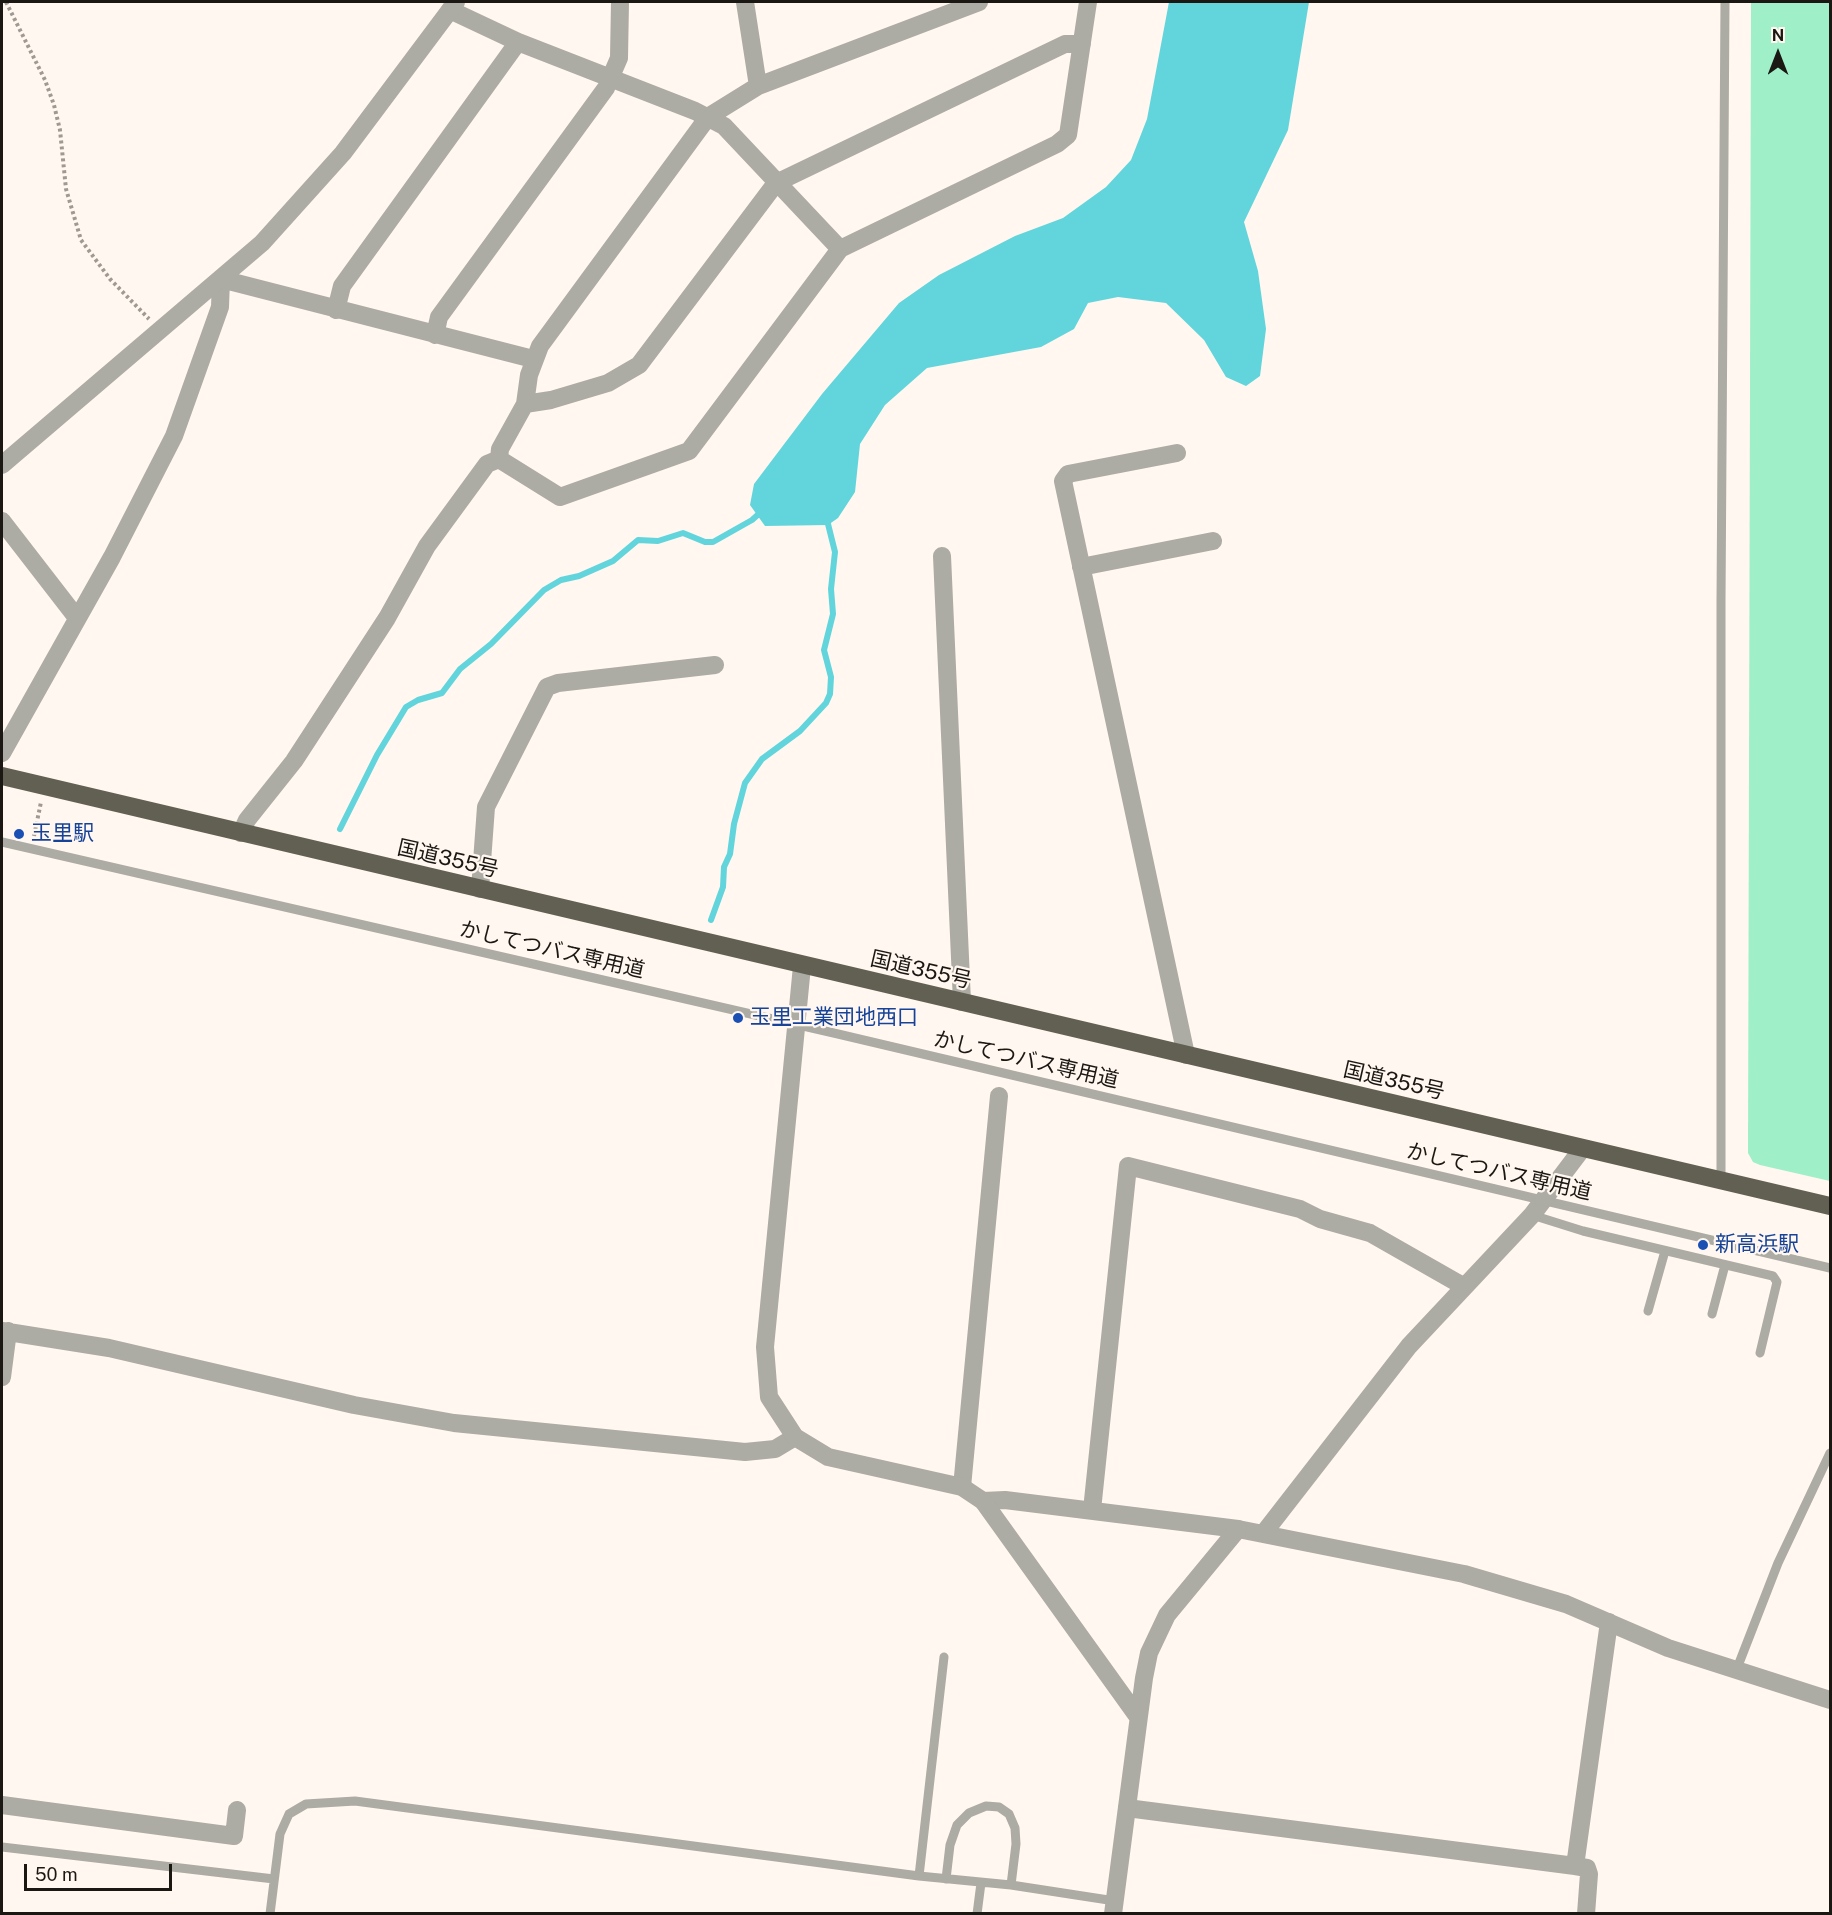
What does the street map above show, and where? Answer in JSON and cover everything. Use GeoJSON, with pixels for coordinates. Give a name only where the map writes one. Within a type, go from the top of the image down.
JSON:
{"type":"FeatureCollection","features":[{"type":"Feature","properties":{"kind":"highway","name":"国道355号"},"geometry":{"type":"LineString","coordinates":[[2,776],[1830,1206]]}},
{"type":"Feature","properties":{"kind":"street"},"geometry":{"type":"LineString","coordinates":[[435,335],[439,317],[606,88],[619,58],[620,2]]}},
{"type":"Feature","properties":{"kind":"street"},"geometry":{"type":"LineString","coordinates":[[745,2],[758,86]]}},
{"type":"Feature","properties":{"kind":"street"},"geometry":{"type":"LineString","coordinates":[[499,459],[500,449],[525,404],[533,359],[708,117],[758,86],[952,6],[979,2]]}},
{"type":"Feature","properties":{"kind":"street"},"geometry":{"type":"LineString","coordinates":[[499,459],[560,497],[689,451],[840,249],[1064,139],[1071,129],[1088,2]]}},
{"type":"Feature","properties":{"kind":"street"},"geometry":{"type":"LineString","coordinates":[[2,465],[270,235],[343,153],[453,6],[518,42],[708,117],[724,126],[840,249]]}},
{"type":"Feature","properties":{"kind":"street"},"geometry":{"type":"LineString","coordinates":[[336,310],[342,286],[518,42]]}},
{"type":"Feature","properties":{"kind":"street"},"geometry":{"type":"LineString","coordinates":[[525,404],[551,400],[608,383],[639,365],[776,183],[1065,44],[1082,44]]}},
{"type":"Feature","properties":{"kind":"street"},"geometry":{"type":"LineString","coordinates":[[221,279],[533,359]]}},
{"type":"Feature","properties":{"kind":"street"},"geometry":{"type":"LineString","coordinates":[[2,753],[112,557],[174,436],[219,307],[221,279]]}},
{"type":"Feature","properties":{"kind":"street"},"geometry":{"type":"LineString","coordinates":[[1177,453],[1064,477],[1063,487],[1186,1055]]}},
{"type":"Feature","properties":{"kind":"street"},"geometry":{"type":"LineString","coordinates":[[241,833],[247,820],[294,760],[387,618],[427,546],[487,464],[499,459]]}},
{"type":"Feature","properties":{"kind":"street"},"geometry":{"type":"LineString","coordinates":[[2,521],[77,618]]}},
{"type":"Feature","properties":{"kind":"street"},"geometry":{"type":"LineString","coordinates":[[1081,567],[1213,541]]}},
{"type":"Feature","properties":{"kind":"street"},"geometry":{"type":"LineString","coordinates":[[942,556],[962,1002]]}},
{"type":"Feature","properties":{"kind":"street"},"geometry":{"type":"LineString","coordinates":[[480,889],[486,807],[547,687],[558,683],[714,665]]}},
{"type":"Feature","properties":{"kind":"street"},"geometry":{"type":"LineString","coordinates":[[802,966],[765,1347],[769,1397],[795,1437],[828,1457],[962,1486],[983,1501],[1138,1717]]}},
{"type":"Feature","properties":{"kind":"street"},"geometry":{"type":"LineString","coordinates":[[962,1486],[999,1096]]}},
{"type":"Feature","properties":{"kind":"street"},"geometry":{"type":"LineString","coordinates":[[1263,1534],[1409,1346],[1537,1208],[1582,1149]]}},
{"type":"Feature","properties":{"kind":"street"},"geometry":{"type":"LineString","coordinates":[[1092,1510],[1128,1166],[1300,1209],[1320,1219],[1370,1233],[1463,1286]]}},
{"type":"Feature","properties":{"kind":"street"},"geometry":{"type":"LineString","coordinates":[[2,1377],[5,1331],[108,1348],[354,1405],[454,1423],[745,1452],[775,1449],[795,1437]]}},
{"type":"Feature","properties":{"kind":"street"},"geometry":{"type":"LineString","coordinates":[[983,1501],[1005,1500],[1239,1529],[1464,1574],[1518,1588],[1668,1648],[1830,1700]]}},
{"type":"Feature","properties":{"kind":"street"},"geometry":{"type":"LineString","coordinates":[[1114,1907],[1138,1717],[1149,1653],[1167,1615],[1239,1529]]}},
{"type":"Feature","properties":{"kind":"street"},"geometry":{"type":"LineString","coordinates":[[1575,1866],[1609,1623]]}},
{"type":"Feature","properties":{"kind":"street"},"geometry":{"type":"LineString","coordinates":[[2,1805],[234,1836],[237,1810]]}},
{"type":"Feature","properties":{"kind":"street"},"geometry":{"type":"LineString","coordinates":[[1127,1808],[1587,1868],[1590,1874],[1586,1914]]}},
{"type":"Feature","properties":{"kind":"lane"},"geometry":{"type":"LineString","coordinates":[[1721,1180],[1721,600],[1725,2]]}},
{"type":"Feature","properties":{"kind":"lane","name":"かしてつバス専用道"},"geometry":{"type":"LineString","coordinates":[[2,842],[796,1025],[1537,1208],[1830,1268]]}},
{"type":"Feature","properties":{"kind":"lane"},"geometry":{"type":"LineString","coordinates":[[1537,1208],[1665,1251],[1773,1276],[1776,1279],[1760,1353]]}},
{"type":"Feature","properties":{"kind":"lane"},"geometry":{"type":"LineString","coordinates":[[1648,1311],[1665,1251]]}},
{"type":"Feature","properties":{"kind":"lane"},"geometry":{"type":"LineString","coordinates":[[1712,1314],[1725,1265]]}},
{"type":"Feature","properties":{"kind":"lane"},"geometry":{"type":"LineString","coordinates":[[1736,1671],[1778,1563],[1830,1453]]}},
{"type":"Feature","properties":{"kind":"lane"},"geometry":{"type":"LineString","coordinates":[[919,1876],[944,1657]]}},
{"type":"Feature","properties":{"kind":"lane"},"geometry":{"type":"LineString","coordinates":[[270,1914],[280,1834],[289,1814],[306,1804],[356,1802],[1011,1886],[1114,1907]]}},
{"type":"Feature","properties":{"kind":"lane"},"geometry":{"type":"LineString","coordinates":[[946,1878],[950,1845],[957,1825],[969,1813],[986,1806],[999,1807],[1009,1814],[1015,1828],[1016,1844],[1011,1886]]}},
{"type":"Feature","properties":{"kind":"lane"},"geometry":{"type":"LineString","coordinates":[[2,1847],[274,1878]]}},
{"type":"Feature","properties":{"kind":"lane"},"geometry":{"type":"LineString","coordinates":[[977,1914],[981,1883]]}},
{"type":"Feature","properties":{"kind":"path"},"geometry":{"type":"LineString","coordinates":[[6,2],[45,80],[54,105],[60,130],[66,189],[81,240],[110,279],[160,330]]}},
{"type":"Feature","properties":{"kind":"path"},"geometry":{"type":"LineString","coordinates":[[31,848],[45,787]]}},
{"type":"Feature","properties":{"kind":"green space"},"geometry":{"type":"Polygon","coordinates":[[[1751,2],[1830,2],[1830,1181],[1760,1165],[1753,1162],[1748,1153],[1751,2]]]}},
{"type":"Feature","properties":{"kind":"water"},"geometry":{"type":"Polygon","coordinates":[[[1169,2],[1309,2],[1288,130],[1244,222],[1258,271],[1266,329],[1260,376],[1246,386],[1226,377],[1204,340],[1166,303],[1118,297],[1088,303],[1074,329],[1041,347],[927,368],[885,405],[860,444],[855,492],[838,518],[828,525],[765,526],[750,505],[754,484],[822,394],[899,303],[939,275],[1015,236],[1063,218],[1106,187],[1131,160],[1147,119],[1169,2]]]}},
{"type":"Feature","properties":{"kind":"waterway"},"geometry":{"type":"LineString","coordinates":[[340,829],[377,755],[406,707],[418,700],[442,693],[460,669],[491,644],[544,590],[561,580],[579,576],[613,561],[638,540],[658,541],[683,533],[705,542],[713,542],[752,520],[762,511]]}},
{"type":"Feature","properties":{"kind":"waterway"},"geometry":{"type":"LineString","coordinates":[[711,920],[723,887],[724,867],[730,854],[734,824],[745,783],[762,759],[800,731],[826,703],[830,694],[831,677],[824,650],[833,614],[831,589],[835,552],[827,520]]}},
{"type":"Feature","properties":{"kind":"place","name":"玉里駅"},"geometry":{"type":"Point","coordinates":[19,834]}},
{"type":"Feature","properties":{"kind":"place","name":"玉里工業団地西口"},"geometry":{"type":"Point","coordinates":[738,1018]}},
{"type":"Feature","properties":{"kind":"place","name":"新高浜駅"},"geometry":{"type":"Point","coordinates":[1703,1245]}}]}
